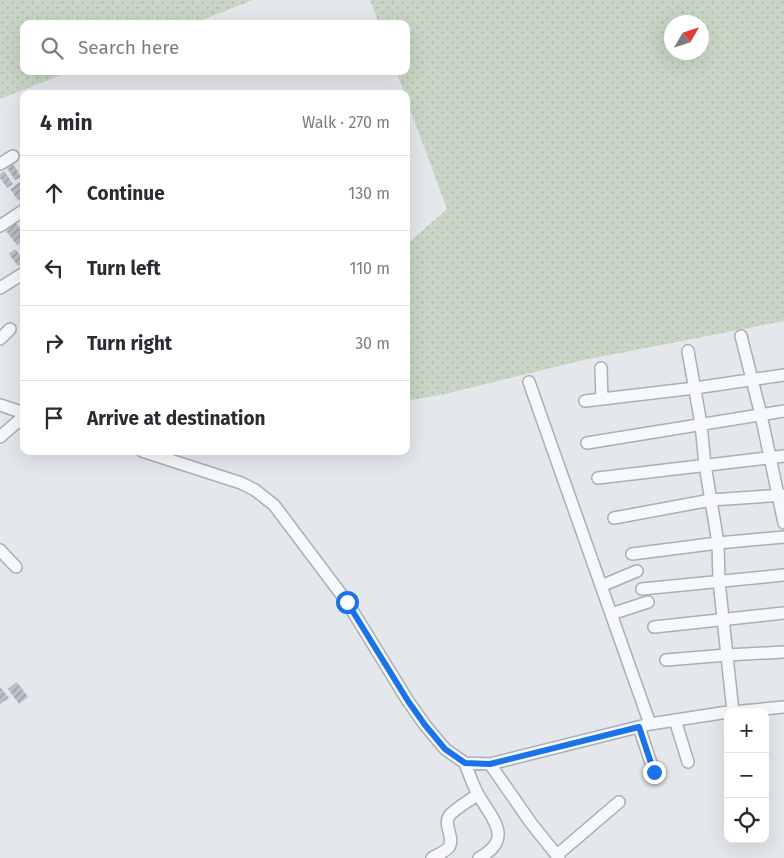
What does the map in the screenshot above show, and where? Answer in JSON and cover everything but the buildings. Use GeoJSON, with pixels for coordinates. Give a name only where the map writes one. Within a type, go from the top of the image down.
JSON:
{"type":"FeatureCollection","features":[{"type":"Feature","properties":{"kind":"street"},"geometry":{"type":"LineString","coordinates":[[0,164],[13,156]]}},
{"type":"Feature","properties":{"kind":"street"},"geometry":{"type":"LineString","coordinates":[[0,226],[20,213]]}},
{"type":"Feature","properties":{"kind":"street"},"geometry":{"type":"LineString","coordinates":[[0,288],[20,276]]}},
{"type":"Feature","properties":{"kind":"street"},"geometry":{"type":"LineString","coordinates":[[0,340],[10,328]]}},
{"type":"Feature","properties":{"kind":"street"},"geometry":{"type":"LineString","coordinates":[[740,336],[781,495],[784,523]]}},
{"type":"Feature","properties":{"kind":"street"},"geometry":{"type":"LineString","coordinates":[[688,351],[701,424],[718,542],[732,708]]}},
{"type":"Feature","properties":{"kind":"street"},"geometry":{"type":"LineString","coordinates":[[601,368],[602,399]]}},
{"type":"Feature","properties":{"kind":"street"},"geometry":{"type":"LineString","coordinates":[[585,401],[784,375]]}},
{"type":"Feature","properties":{"kind":"street"},"geometry":{"type":"LineString","coordinates":[[529,382],[611,614],[644,726],[654,772]]}},
{"type":"Feature","properties":{"kind":"street"},"geometry":{"type":"LineString","coordinates":[[0,405],[20,412]]}},
{"type":"Feature","properties":{"kind":"street"},"geometry":{"type":"LineString","coordinates":[[587,443],[784,411]]}},
{"type":"Feature","properties":{"kind":"street"},"geometry":{"type":"LineString","coordinates":[[0,437],[20,418]]}},
{"type":"Feature","properties":{"kind":"street"},"geometry":{"type":"LineString","coordinates":[[154,455],[241,483],[255,490],[274,505],[347,602],[408,701],[425,725],[445,749],[465,763],[478,794],[497,824],[499,835],[489,853],[479,858]]}},
{"type":"Feature","properties":{"kind":"street"},"geometry":{"type":"LineString","coordinates":[[598,478],[784,456]]}},
{"type":"Feature","properties":{"kind":"street"},"geometry":{"type":"LineString","coordinates":[[614,518],[711,500],[781,495]]}},
{"type":"Feature","properties":{"kind":"street"},"geometry":{"type":"LineString","coordinates":[[632,554],[718,542],[784,537]]}},
{"type":"Feature","properties":{"kind":"street"},"geometry":{"type":"LineString","coordinates":[[0,550],[16,567]]}},
{"type":"Feature","properties":{"kind":"street"},"geometry":{"type":"LineString","coordinates":[[601,586],[637,572]]}},
{"type":"Feature","properties":{"kind":"street"},"geometry":{"type":"LineString","coordinates":[[642,589],[784,576]]}},
{"type":"Feature","properties":{"kind":"street"},"geometry":{"type":"LineString","coordinates":[[611,614],[648,602]]}},
{"type":"Feature","properties":{"kind":"street"},"geometry":{"type":"LineString","coordinates":[[654,627],[784,613]]}},
{"type":"Feature","properties":{"kind":"street"},"geometry":{"type":"LineString","coordinates":[[666,660],[784,652]]}},
{"type":"Feature","properties":{"kind":"street"},"geometry":{"type":"LineString","coordinates":[[769,708],[784,707]]}},
{"type":"Feature","properties":{"kind":"street"},"geometry":{"type":"LineString","coordinates":[[465,763],[490,764],[644,726],[724,713]]}},
{"type":"Feature","properties":{"kind":"street"},"geometry":{"type":"LineString","coordinates":[[675,720],[688,762]]}},
{"type":"Feature","properties":{"kind":"street"},"geometry":{"type":"LineString","coordinates":[[490,764],[530,823],[558,856],[619,802]]}},
{"type":"Feature","properties":{"kind":"street"},"geometry":{"type":"LineString","coordinates":[[432,858],[450,846],[447,821],[449,815],[478,794]]}},
{"type":"Feature","properties":{"kind":"green space"},"geometry":{"type":"Polygon","coordinates":[[[0,0],[253,0],[202,20],[20,20],[20,75],[61,75],[0,99],[0,0]]]}},
{"type":"Feature","properties":{"kind":"green space"},"geometry":{"type":"Polygon","coordinates":[[[370,0],[784,0],[784,321],[579,361],[445,394],[410,400],[410,241],[447,209],[410,109],[410,90],[403,90],[398,75],[410,75],[410,20],[378,20],[370,0]]]}},
{"type":"Feature","properties":{"kind":"route"},"geometry":{"type":"LineString","coordinates":[[347,602],[408,701],[425,725],[445,749],[465,763],[490,764],[639,727],[654,772]]}}]}
